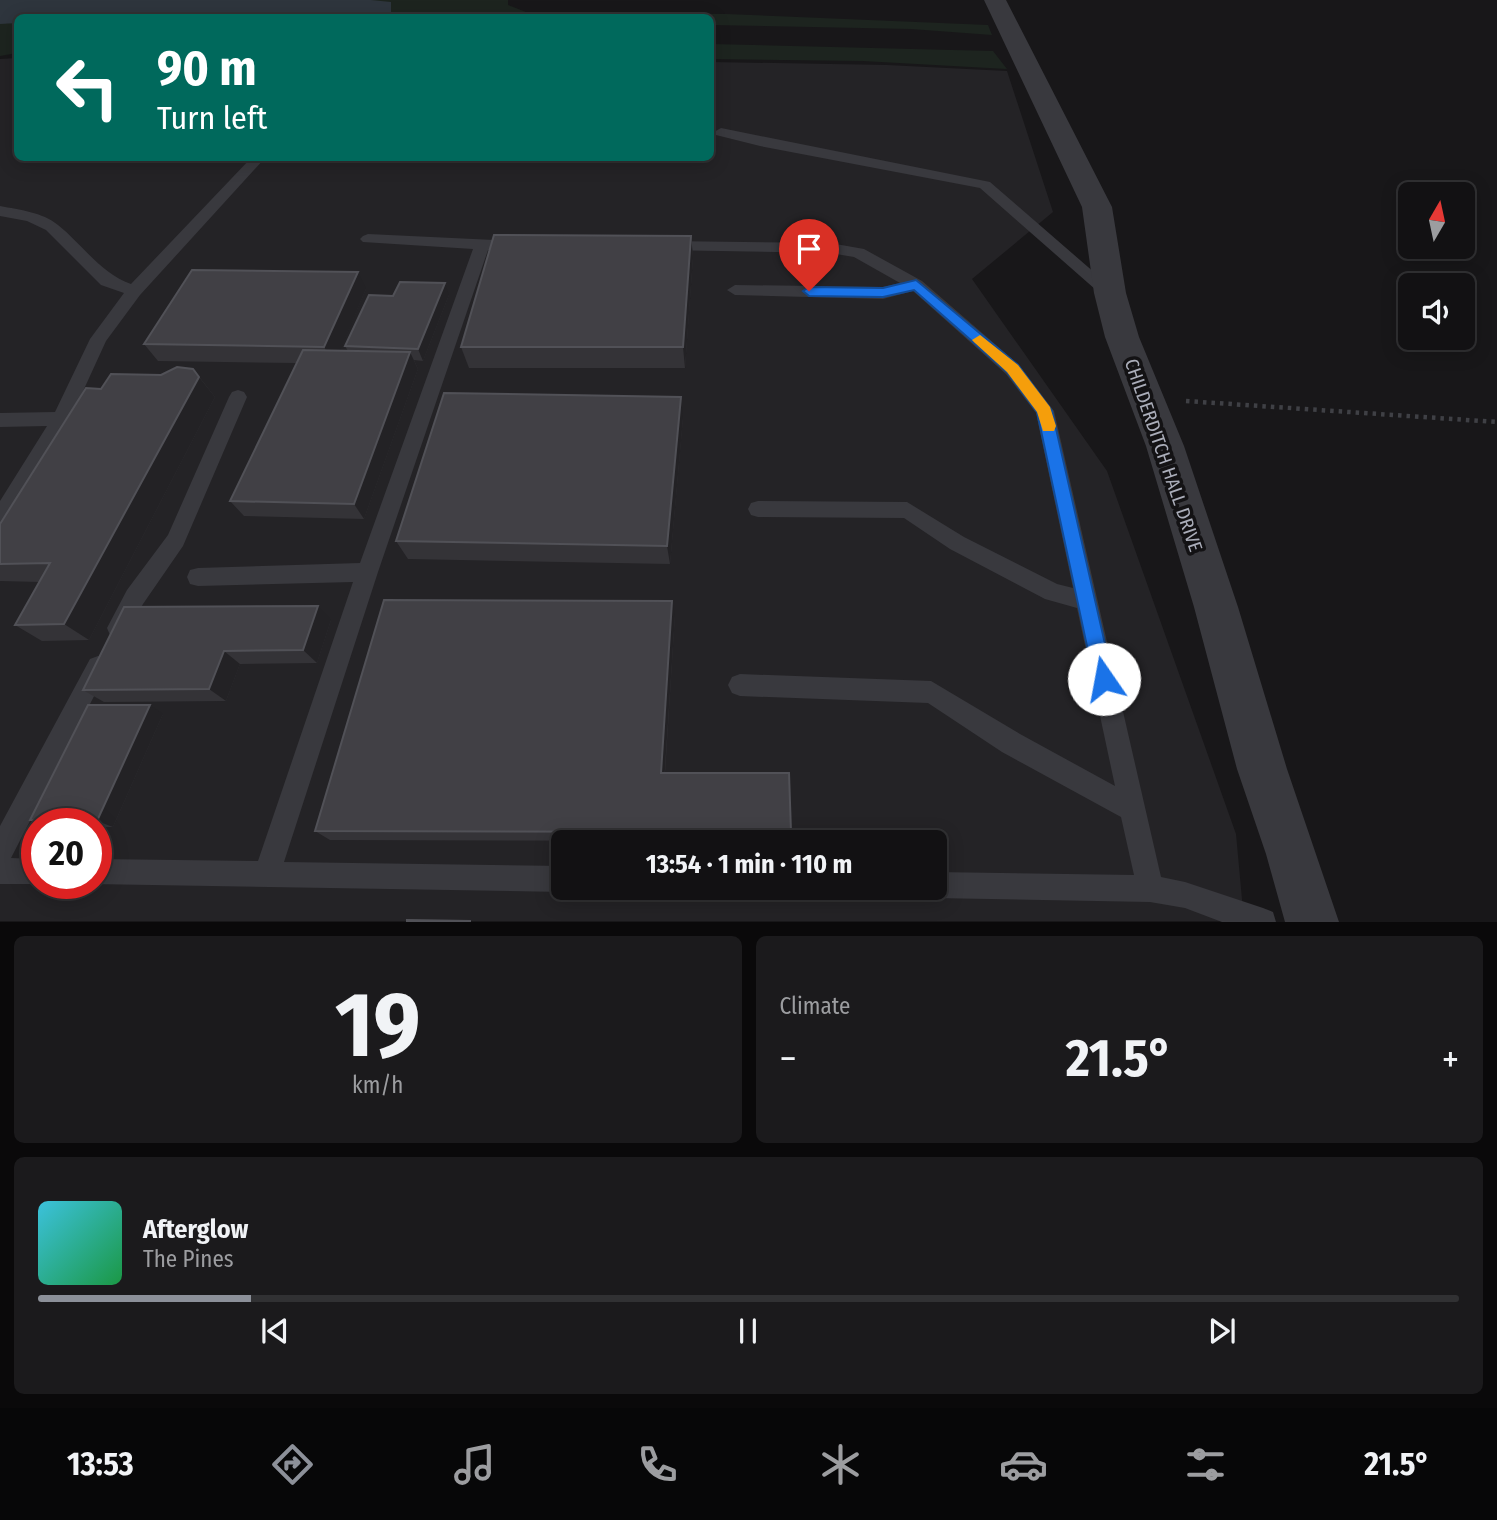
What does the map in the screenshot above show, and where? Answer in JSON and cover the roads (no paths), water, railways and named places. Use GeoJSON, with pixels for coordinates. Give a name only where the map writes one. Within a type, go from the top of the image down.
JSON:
{"type":"FeatureCollection","features":[{"type":"Feature","properties":{"kind":"street","name":"CHILDERDITCH HALL DRIVE"},"geometry":{"type":"LineString","coordinates":[[995,0],[1097,207],[1110,293],[1122,337],[1176,481],[1262,768],[1312,922]]}},
{"type":"Feature","properties":{"kind":"lane"},"geometry":{"type":"LineString","coordinates":[[721,132],[985,185],[1110,293]]}},
{"type":"Feature","properties":{"kind":"lane"},"geometry":{"type":"LineString","coordinates":[[0,519],[61,419],[99,339],[134,291],[255,161]]}},
{"type":"Feature","properties":{"kind":"lane"},"geometry":{"type":"LineString","coordinates":[[0,211],[31,217],[51,227],[107,281],[134,291]]}},
{"type":"Feature","properties":{"kind":"lane"},"geometry":{"type":"LineString","coordinates":[[368,239],[482,246],[536,246]]}},
{"type":"Feature","properties":{"kind":"lane"},"geometry":{"type":"LineString","coordinates":[[267,874],[367,572],[482,246]]}},
{"type":"Feature","properties":{"kind":"lane"},"geometry":{"type":"LineString","coordinates":[[644,246],[830,248],[858,253],[916,285],[1012,369],[1045,411],[1150,889]]}},
{"type":"Feature","properties":{"kind":"lane"},"geometry":{"type":"LineString","coordinates":[[735,290],[883,293],[916,285]]}},
{"type":"Feature","properties":{"kind":"lane"},"geometry":{"type":"LineString","coordinates":[[0,852],[135,597],[176,540],[238,397]]}},
{"type":"Feature","properties":{"kind":"lane"},"geometry":{"type":"LineString","coordinates":[[0,419],[61,419]]}},
{"type":"Feature","properties":{"kind":"lane"},"geometry":{"type":"LineString","coordinates":[[758,509],[907,510],[957,544],[1053,592],[1086,601]]}},
{"type":"Feature","properties":{"kind":"lane"},"geometry":{"type":"LineString","coordinates":[[198,578],[367,572]]}},
{"type":"Feature","properties":{"kind":"lane"},"geometry":{"type":"LineString","coordinates":[[740,685],[931,692],[1011,743],[1132,809]]}},
{"type":"Feature","properties":{"kind":"lane"},"geometry":{"type":"LineString","coordinates":[[0,872],[21,872]]}},
{"type":"Feature","properties":{"kind":"lane"},"geometry":{"type":"LineString","coordinates":[[112,872],[551,879]]}},
{"type":"Feature","properties":{"kind":"lane"},"geometry":{"type":"LineString","coordinates":[[947,885],[1150,889],[1185,895],[1263,922]]}}]}
